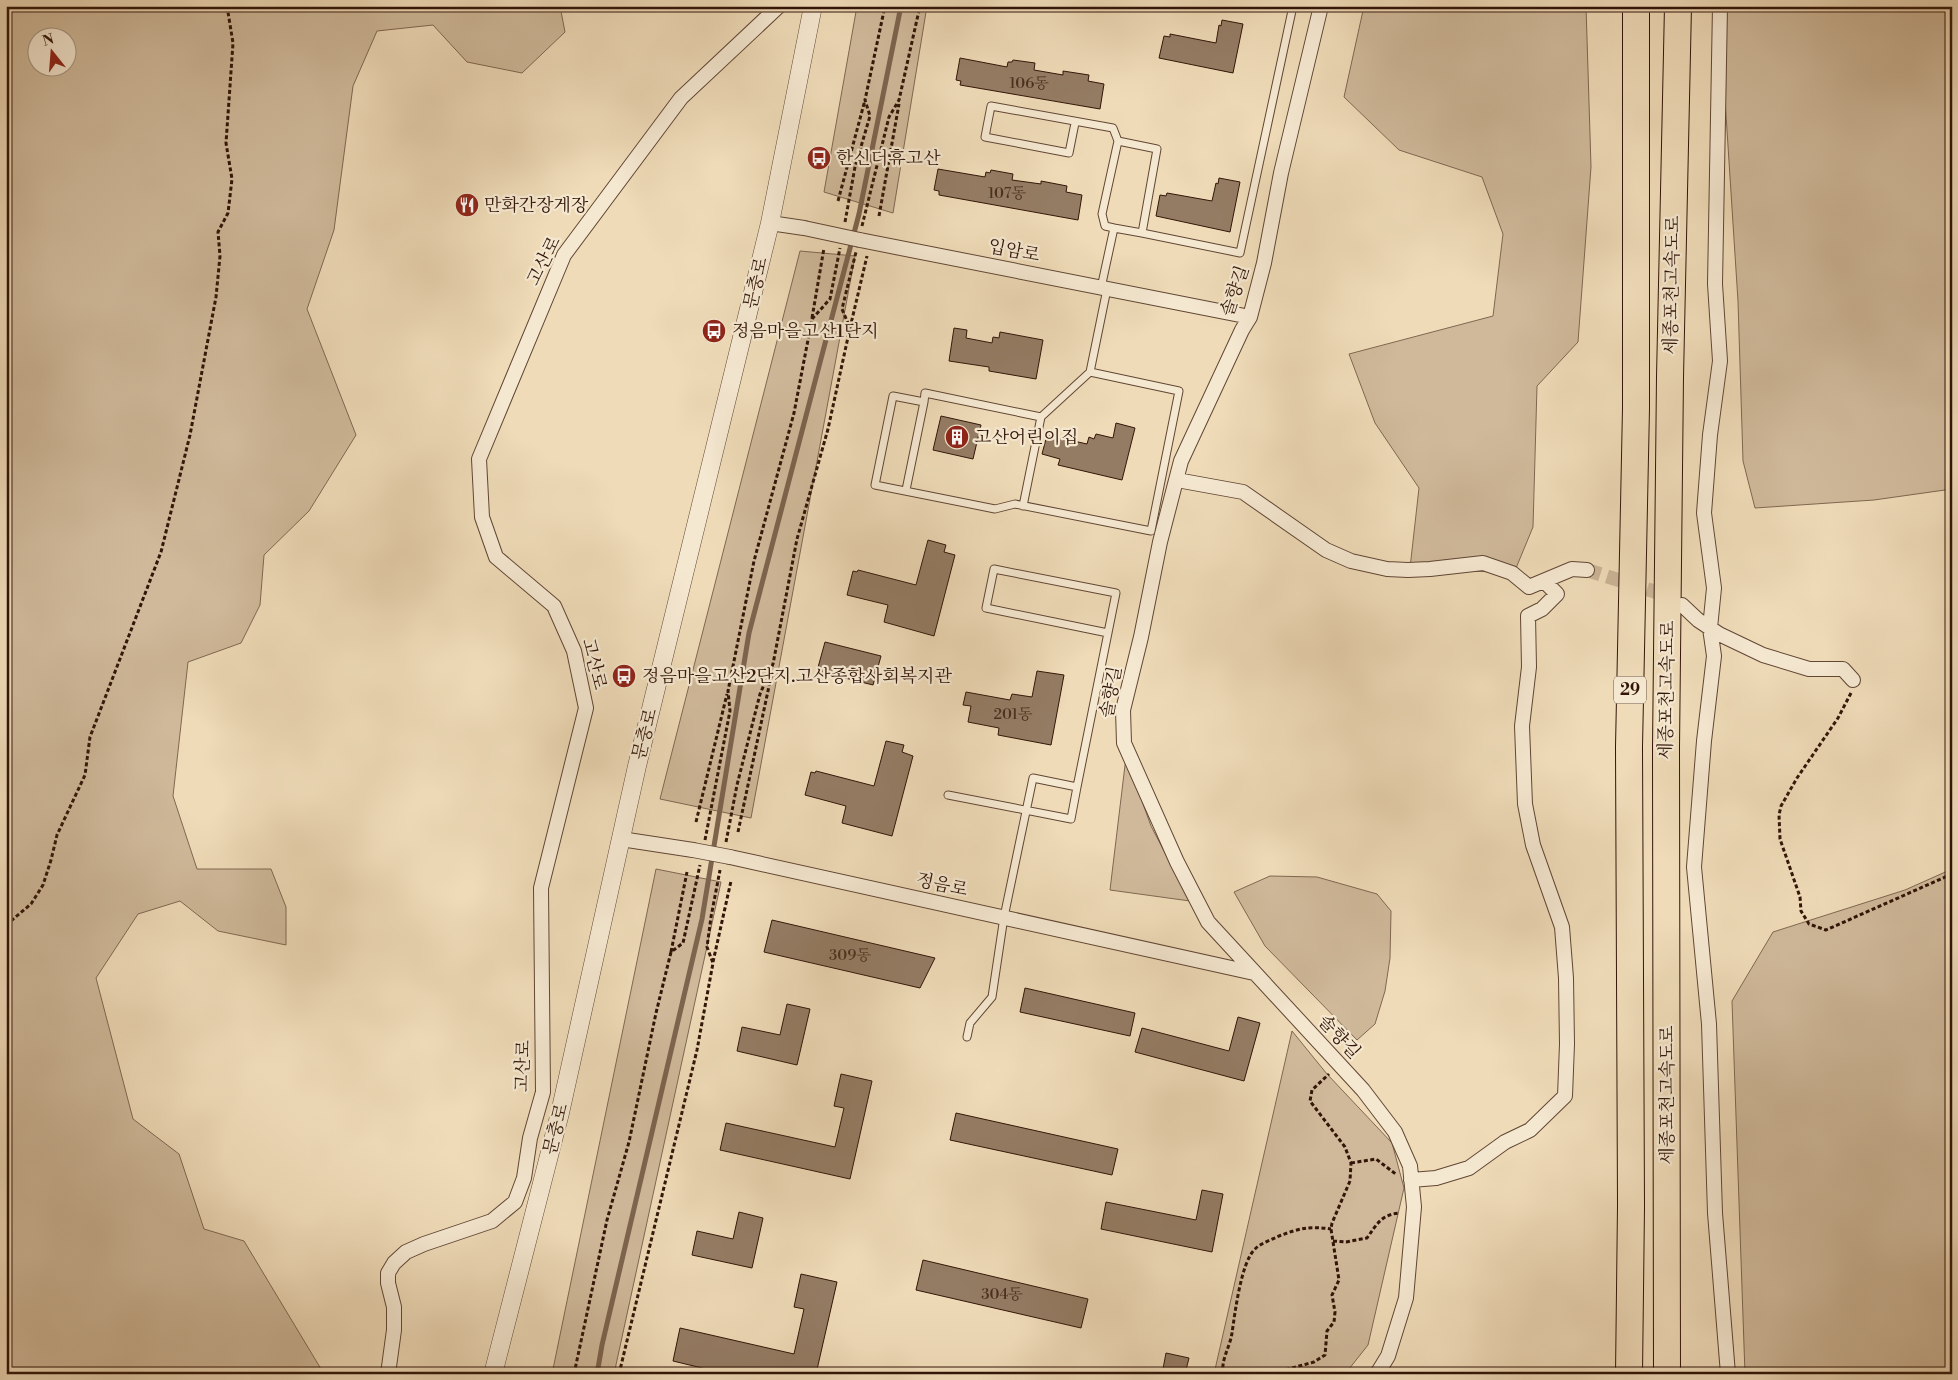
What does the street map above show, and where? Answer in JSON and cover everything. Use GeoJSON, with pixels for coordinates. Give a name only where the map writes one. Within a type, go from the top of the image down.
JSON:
{"type":"FeatureCollection","features":[{"type":"Feature","properties":{"kind":"highway","name":"세종포천고속도로"},"geometry":{"type":"LineString","coordinates":[[1629,1374],[1631,1206],[1629,747],[1636,408],[1636,6]]}},
{"type":"Feature","properties":{"kind":"highway","name":"세종포천고속도로"},"geometry":{"type":"LineString","coordinates":[[1668,1374],[1666,748],[1670,377],[1678,6]]}},
{"type":"Feature","properties":{"kind":"street","name":"고산로"},"geometry":{"type":"LineString","coordinates":[[388,1374],[394,1330],[394,1308],[388,1283],[388,1273],[394,1263],[406,1252],[424,1244],[492,1221],[515,1202],[524,1178],[530,1138],[543,1092],[542,888],[586,708],[574,651],[554,606],[496,557],[482,517],[479,459],[564,255],[681,98],[779,6]]}},
{"type":"Feature","properties":{"kind":"street","name":"문충로"},"geometry":{"type":"LineString","coordinates":[[493,1374],[560,1113],[621,839],[770,223],[813,6]]}},
{"type":"Feature","properties":{"kind":"street","name":"솔향길"},"geometry":{"type":"LineString","coordinates":[[1321,6],[1282,173],[1264,264],[1250,317],[1242,330],[1181,461],[1160,542],[1141,637],[1123,710],[1124,743],[1169,845],[1208,922],[1363,1090],[1395,1132],[1410,1166],[1414,1208],[1406,1298],[1388,1356],[1377,1374]]}},
{"type":"Feature","properties":{"kind":"street"},"geometry":{"type":"LineString","coordinates":[[1720,6],[1715,284],[1720,361],[1710,435],[1704,513],[1714,588],[1710,628],[1714,656],[1704,741],[1694,867],[1709,1024],[1714,1213],[1728,1374]]}},
{"type":"Feature","properties":{"kind":"street","name":"입암로"},"geometry":{"type":"LineString","coordinates":[[770,223],[804,228],[859,241],[1250,317]]}},
{"type":"Feature","properties":{"kind":"street"},"geometry":{"type":"LineString","coordinates":[[1177,480],[1243,492],[1326,550],[1359,564],[1387,569],[1408,570],[1447,568],[1483,562],[1512,573],[1529,587],[1572,569],[1587,570]]}},
{"type":"Feature","properties":{"kind":"street"},"geometry":{"type":"LineString","coordinates":[[1411,1180],[1436,1178],[1468,1168],[1505,1142],[1530,1130],[1565,1096],[1567,1034],[1562,927],[1533,845],[1525,804],[1523,755],[1522,726],[1529,667],[1528,616],[1542,610],[1557,594],[1544,581]]}},
{"type":"Feature","properties":{"kind":"street"},"geometry":{"type":"LineString","coordinates":[[1682,605],[1690,614],[1710,628],[1740,645],[1763,655],[1809,670],[1844,669],[1853,680]]}},
{"type":"Feature","properties":{"kind":"street","name":"정음로"},"geometry":{"type":"LineString","coordinates":[[621,839],[697,855],[725,856],[1254,973]]}},
{"type":"Feature","properties":{"kind":"lane"},"geometry":{"type":"LineString","coordinates":[[1075,122],[1069,153],[985,137],[991,106],[1113,128],[1118,141],[1102,214],[1105,226],[1240,253],[1293,6]]}},
{"type":"Feature","properties":{"kind":"lane"},"geometry":{"type":"LineString","coordinates":[[1118,141],[1157,149],[1142,233]]}},
{"type":"Feature","properties":{"kind":"lane"},"geometry":{"type":"LineString","coordinates":[[1023,506],[1041,417],[1090,372],[1114,228]]}},
{"type":"Feature","properties":{"kind":"lane"},"geometry":{"type":"LineString","coordinates":[[924,402],[893,396],[875,485],[995,509],[1015,504],[1151,531],[1179,391],[1090,372]]}},
{"type":"Feature","properties":{"kind":"lane"},"geometry":{"type":"LineString","coordinates":[[906,490],[925,394],[1041,417]]}},
{"type":"Feature","properties":{"kind":"lane"},"geometry":{"type":"LineString","coordinates":[[948,795],[1071,819],[1116,593],[994,569],[986,608],[1108,633]]}},
{"type":"Feature","properties":{"kind":"lane"},"geometry":{"type":"LineString","coordinates":[[967,1037],[970,1023],[992,997],[1004,917],[1033,778],[1077,787]]}},
{"type":"Feature","properties":{"kind":"path"},"geometry":{"type":"LineString","coordinates":[[6,925],[31,904],[43,885],[52,860],[56,835],[85,775],[90,737],[162,552],[190,435],[216,297],[220,256],[218,232],[228,213],[232,179],[226,143],[233,43],[226,6]]}},
{"type":"Feature","properties":{"kind":"path"},"geometry":{"type":"LineString","coordinates":[[838,201],[865,100],[885,6]]}},
{"type":"Feature","properties":{"kind":"path"},"geometry":{"type":"LineString","coordinates":[[879,216],[899,100],[920,6]]}},
{"type":"Feature","properties":{"kind":"path"},"geometry":{"type":"LineString","coordinates":[[844,224],[870,116],[865,100]]}},
{"type":"Feature","properties":{"kind":"path"},"geometry":{"type":"LineString","coordinates":[[850,328],[842,309],[889,117],[899,100]]}},
{"type":"Feature","properties":{"kind":"path"},"geometry":{"type":"LineString","coordinates":[[812,319],[830,299],[841,242]]}},
{"type":"Feature","properties":{"kind":"path"},"geometry":{"type":"LineString","coordinates":[[696,822],[728,691],[754,561],[794,413],[824,248]]}},
{"type":"Feature","properties":{"kind":"path"},"geometry":{"type":"LineString","coordinates":[[738,832],[797,539],[828,429],[867,256]]}},
{"type":"Feature","properties":{"kind":"path"},"geometry":{"type":"LineString","coordinates":[[713,963],[707,947],[710,917],[725,856],[737,785],[760,694],[773,664]]}},
{"type":"Feature","properties":{"kind":"path"},"geometry":{"type":"LineString","coordinates":[[1853,680],[1851,696],[1797,778],[1781,806],[1779,815],[1780,839],[1800,897],[1801,911],[1809,924],[1826,930],[1952,874]]}},
{"type":"Feature","properties":{"kind":"path"},"geometry":{"type":"LineString","coordinates":[[704,841],[730,711],[728,691]]}},
{"type":"Feature","properties":{"kind":"path"},"geometry":{"type":"LineString","coordinates":[[671,952],[682,943],[697,855]]}},
{"type":"Feature","properties":{"kind":"path"},"geometry":{"type":"LineString","coordinates":[[574,1374],[607,1220],[629,1142],[687,872]]}},
{"type":"Feature","properties":{"kind":"path"},"geometry":{"type":"LineString","coordinates":[[620,1374],[697,1050],[731,881]]}},
{"type":"Feature","properties":{"kind":"path"},"geometry":{"type":"LineString","coordinates":[[1281,1374],[1285,1370],[1314,1362],[1325,1355],[1327,1331],[1334,1322],[1335,1312],[1332,1295],[1339,1280],[1332,1229],[1350,1181],[1352,1163],[1345,1147],[1310,1101],[1312,1090],[1339,1065]]}},
{"type":"Feature","properties":{"kind":"path"},"geometry":{"type":"LineString","coordinates":[[1352,1163],[1376,1159],[1395,1174],[1411,1180]]}},
{"type":"Feature","properties":{"kind":"path"},"geometry":{"type":"LineString","coordinates":[[1333,1241],[1346,1242],[1367,1238],[1378,1222],[1387,1215],[1405,1213]]}},
{"type":"Feature","properties":{"kind":"path"},"geometry":{"type":"LineString","coordinates":[[1223,1374],[1224,1358],[1231,1339],[1243,1272],[1255,1249],[1294,1230],[1312,1227],[1332,1229]]}},
{"type":"Feature","properties":{"kind":"shaded area"},"geometry":{"type":"Polygon","coordinates":[[[6,6],[560,6],[565,32],[522,73],[467,62],[433,25],[377,31],[353,86],[334,230],[307,309],[356,435],[309,511],[264,555],[260,605],[241,643],[188,662],[173,796],[197,869],[271,869],[286,907],[286,945],[218,931],[180,901],[138,914],[96,978],[133,1119],[179,1154],[204,1229],[244,1241],[324,1374],[6,1374],[6,6]]]}},
{"type":"Feature","properties":{"kind":"shaded area"},"geometry":{"type":"Polygon","coordinates":[[[857,6],[927,6],[893,213],[824,192],[857,6]]]}},
{"type":"Feature","properties":{"kind":"shaded area"},"geometry":{"type":"Polygon","coordinates":[[[1364,6],[1586,6],[1591,167],[1578,342],[1537,386],[1533,527],[1514,573],[1410,568],[1419,488],[1375,423],[1349,354],[1493,316],[1503,234],[1482,177],[1399,150],[1344,97],[1364,6]]]}},
{"type":"Feature","properties":{"kind":"shaded area"},"geometry":{"type":"Polygon","coordinates":[[[1719,6],[1952,6],[1952,489],[1874,500],[1755,508],[1743,461],[1738,301],[1719,6]]]}},
{"type":"Feature","properties":{"kind":"shaded area"},"geometry":{"type":"Polygon","coordinates":[[[800,251],[855,256],[751,818],[660,799],[800,251]]]}},
{"type":"Feature","properties":{"kind":"shaded area"},"geometry":{"type":"Polygon","coordinates":[[[1126,757],[1151,826],[1190,901],[1110,890],[1126,757]]]}},
{"type":"Feature","properties":{"kind":"shaded area"},"geometry":{"type":"Polygon","coordinates":[[[656,869],[721,882],[614,1374],[552,1374],[656,869]]]}},
{"type":"Feature","properties":{"kind":"shaded area"},"geometry":{"type":"Polygon","coordinates":[[[1952,869],[1952,1374],[1745,1374],[1732,1001],[1773,932],[1905,890],[1952,869]]]}},
{"type":"Feature","properties":{"kind":"shaded area"},"geometry":{"type":"Polygon","coordinates":[[[1270,876],[1317,877],[1377,894],[1391,911],[1390,958],[1385,991],[1375,1024],[1357,1040],[1265,946],[1234,892],[1270,876]]]}},
{"type":"Feature","properties":{"kind":"shaded area"},"geometry":{"type":"Polygon","coordinates":[[[1292,1031],[1327,1074],[1392,1143],[1404,1188],[1368,1345],[1345,1374],[1214,1374],[1292,1031]]]}},
{"type":"Feature","properties":{"kind":"building"},"geometry":{"type":"Polygon","coordinates":[[[1222,20],[1243,24],[1233,73],[1159,58],[1164,36],[1170,37],[1170,34],[1216,43],[1219,25],[1221,26],[1222,20]]]}},
{"type":"Feature","properties":{"kind":"building"},"geometry":{"type":"Polygon","coordinates":[[[960,58],[1007,67],[1008,62],[1013,60],[1035,63],[1034,70],[1063,75],[1063,71],[1089,75],[1088,81],[1104,84],[1100,109],[960,85],[961,81],[956,80],[960,58]]]}},
{"type":"Feature","properties":{"kind":"building"},"geometry":{"type":"Polygon","coordinates":[[[938,169],[985,177],[986,172],[990,173],[991,170],[1013,174],[1012,180],[1041,184],[1041,181],[1067,186],[1066,192],[1082,195],[1078,220],[939,195],[939,191],[934,190],[938,169]]]}},
{"type":"Feature","properties":{"kind":"building"},"geometry":{"type":"Polygon","coordinates":[[[1219,178],[1240,182],[1230,232],[1156,216],[1160,195],[1166,196],[1167,193],[1212,201],[1219,178]]]}},
{"type":"Feature","properties":{"kind":"building"},"geometry":{"type":"Polygon","coordinates":[[[954,328],[967,330],[966,338],[992,343],[993,337],[999,338],[1000,332],[1043,340],[1036,379],[989,371],[989,367],[949,361],[954,328]]]}},
{"type":"Feature","properties":{"kind":"building","name":"고산어린이집"},"geometry":{"type":"Polygon","coordinates":[[[941,416],[981,425],[973,459],[933,450],[941,416]]]}},
{"type":"Feature","properties":{"kind":"building"},"geometry":{"type":"Polygon","coordinates":[[[1116,423],[1135,428],[1122,480],[1058,465],[1060,459],[1042,454],[1047,435],[1087,444],[1089,437],[1094,439],[1096,434],[1113,438],[1116,423]]]}},
{"type":"Feature","properties":{"kind":"building"},"geometry":{"type":"Polygon","coordinates":[[[928,540],[946,545],[944,552],[955,555],[934,636],[884,622],[888,605],[847,595],[853,571],[857,572],[858,570],[916,585],[928,540]]]}},
{"type":"Feature","properties":{"kind":"building"},"geometry":{"type":"Polygon","coordinates":[[[825,642],[881,656],[873,685],[817,671],[825,642]]]}},
{"type":"Feature","properties":{"kind":"building"},"geometry":{"type":"Polygon","coordinates":[[[1037,671],[1064,675],[1051,745],[998,735],[999,728],[968,722],[971,706],[963,705],[966,692],[1010,700],[1012,694],[1032,697],[1037,671]]]}},
{"type":"Feature","properties":{"kind":"building"},"geometry":{"type":"Polygon","coordinates":[[[886,741],[904,745],[902,752],[913,756],[892,836],[842,823],[846,806],[805,795],[811,772],[815,773],[816,771],[874,786],[886,741]]]}},
{"type":"Feature","properties":{"kind":"building"},"geometry":{"type":"Polygon","coordinates":[[[772,920],[935,958],[920,988],[764,952],[772,920]]]}},
{"type":"Feature","properties":{"kind":"building"},"geometry":{"type":"Polygon","coordinates":[[[1025,988],[1135,1013],[1130,1036],[1020,1012],[1025,988]]]}},
{"type":"Feature","properties":{"kind":"building"},"geometry":{"type":"Polygon","coordinates":[[[787,1004],[810,1009],[797,1065],[737,1051],[742,1027],[780,1035],[787,1004]]]}},
{"type":"Feature","properties":{"kind":"building"},"geometry":{"type":"Polygon","coordinates":[[[1238,1017],[1260,1023],[1244,1081],[1135,1052],[1142,1028],[1229,1051],[1238,1017]]]}},
{"type":"Feature","properties":{"kind":"building"},"geometry":{"type":"Polygon","coordinates":[[[841,1074],[872,1081],[850,1179],[720,1150],[726,1123],[835,1147],[844,1108],[834,1106],[841,1074]]]}},
{"type":"Feature","properties":{"kind":"building"},"geometry":{"type":"Polygon","coordinates":[[[956,1113],[1118,1149],[1112,1175],[950,1140],[956,1113]]]}},
{"type":"Feature","properties":{"kind":"building"},"geometry":{"type":"Polygon","coordinates":[[[1202,1190],[1223,1194],[1212,1252],[1101,1229],[1106,1202],[1196,1220],[1202,1190]]]}},
{"type":"Feature","properties":{"kind":"building"},"geometry":{"type":"Polygon","coordinates":[[[739,1212],[763,1218],[752,1268],[692,1255],[697,1231],[733,1239],[739,1212]]]}},
{"type":"Feature","properties":{"kind":"building"},"geometry":{"type":"Polygon","coordinates":[[[923,1260],[1088,1299],[1081,1328],[916,1290],[923,1260]]]}},
{"type":"Feature","properties":{"kind":"building"},"geometry":{"type":"Polygon","coordinates":[[[801,1274],[837,1282],[816,1374],[727,1374],[673,1361],[680,1328],[794,1354],[804,1309],[794,1307],[801,1274]]]}},
{"type":"Feature","properties":{"kind":"building"},"geometry":{"type":"Polygon","coordinates":[[[1166,1353],[1189,1358],[1185,1374],[1162,1374],[1166,1353]]]}},
{"type":"Feature","properties":{"kind":"waterway"},"geometry":{"type":"LineString","coordinates":[[597,1374],[602,1345],[702,919],[749,633],[859,214],[901,6]]}},
{"type":"Feature","properties":{"kind":"tunnel"},"geometry":{"type":"LineString","coordinates":[[1587,570],[1656,592],[1672,600]]}},
{"type":"Feature","properties":{"kind":"place","name":"한신더휴고산"},"geometry":{"type":"Point","coordinates":[819,158]}},
{"type":"Feature","properties":{"kind":"place","name":"만화간장게장"},"geometry":{"type":"Point","coordinates":[467,205]}},
{"type":"Feature","properties":{"kind":"place","name":"정음마을고산1단지"},"geometry":{"type":"Point","coordinates":[714,331]}},
{"type":"Feature","properties":{"kind":"place","name":"고산어린이집"},"geometry":{"type":"Point","coordinates":[957,437]}},
{"type":"Feature","properties":{"kind":"place","name":"정음마을고산2단지.고산종합사회복지관"},"geometry":{"type":"Point","coordinates":[624,676]}}]}
